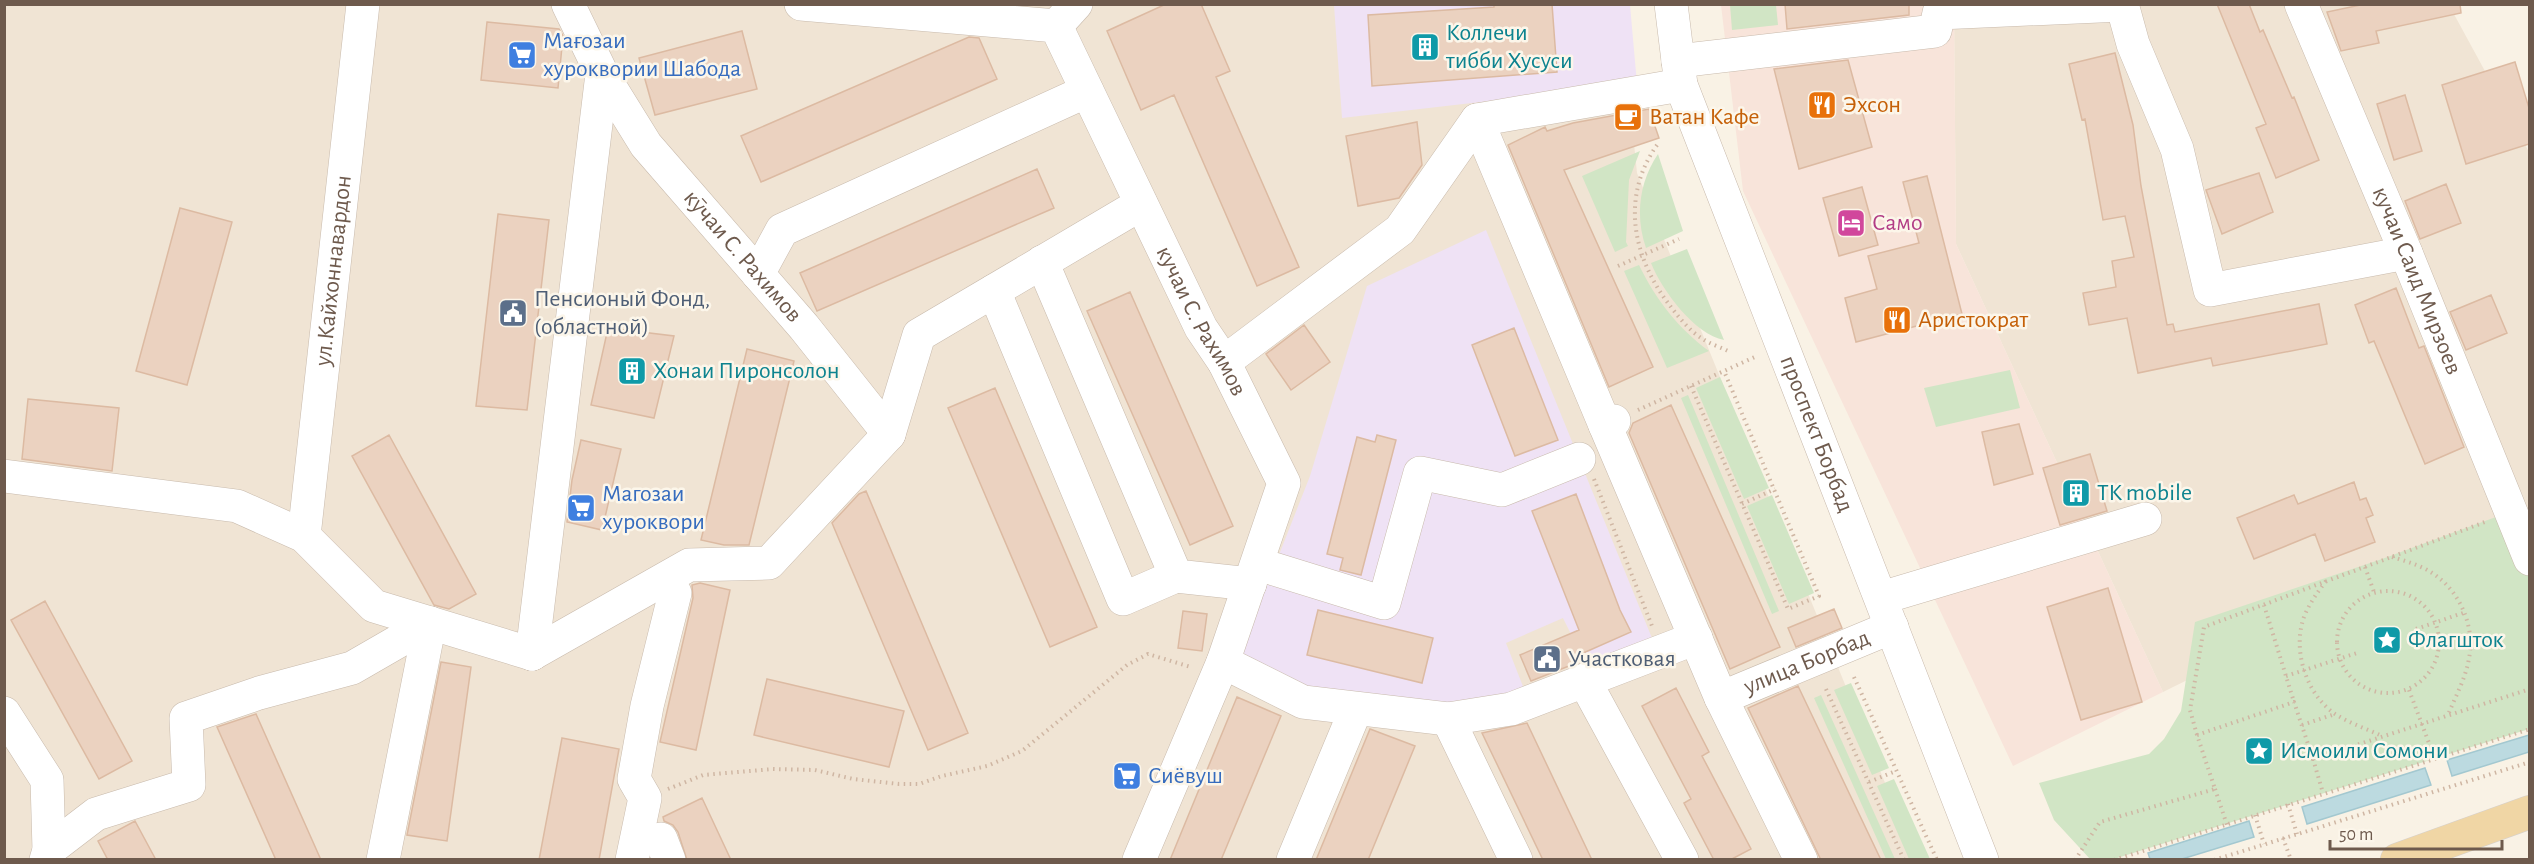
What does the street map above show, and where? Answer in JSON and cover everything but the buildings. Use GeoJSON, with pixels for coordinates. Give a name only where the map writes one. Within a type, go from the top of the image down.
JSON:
{"type":"FeatureCollection","features":[{"type":"Feature","properties":{"kind":"main road"},"geometry":{"type":"LineString","coordinates":[[2397,860],[2529,812]]}},
{"type":"Feature","properties":{"kind":"street","name":"ул.Кайхоннавардон"},"geometry":{"type":"LineString","coordinates":[[304,536],[363,4]]}},
{"type":"Feature","properties":{"kind":"street","name":"кӯчаи С. Рахимов"},"geometry":{"type":"LineString","coordinates":[[568,4],[602,74],[646,145],[804,327],[889,434]]}},
{"type":"Feature","properties":{"kind":"street","name":"кучаи С. Рахимов"},"geometry":{"type":"LineString","coordinates":[[801,4],[1063,12],[1087,91],[1201,328],[1224,363],[1284,483],[1262,577],[1219,671],[1139,860]]}},
{"type":"Feature","properties":{"kind":"street","name":"проспект Борбад"},"geometry":{"type":"LineString","coordinates":[[1671,4],[1679,73],[1982,860]]}},
{"type":"Feature","properties":{"kind":"street","name":"кучаи Саид Мирзоев"},"geometry":{"type":"LineString","coordinates":[[2301,4],[2406,253],[2529,559]]}},
{"type":"Feature","properties":{"kind":"street"},"geometry":{"type":"LineString","coordinates":[[1224,363],[1400,230],[1477,120],[1679,73],[1935,31],[1939,9],[2122,5],[2133,44],[2177,148],[2210,290],[2406,253]]}},
{"type":"Feature","properties":{"kind":"street"},"geometry":{"type":"LineString","coordinates":[[532,654],[602,74]]}},
{"type":"Feature","properties":{"kind":"street"},"geometry":{"type":"LineString","coordinates":[[758,274],[782,230],[1087,91]]}},
{"type":"Feature","properties":{"kind":"street"},"geometry":{"type":"LineString","coordinates":[[1477,120],[1609,423],[1721,698],[1801,860]]}},
{"type":"Feature","properties":{"kind":"street"},"geometry":{"type":"LineString","coordinates":[[4,476],[237,506],[304,536],[374,606],[532,654],[689,565],[769,563],[889,434],[919,335],[1141,204]]}},
{"type":"Feature","properties":{"kind":"street"},"geometry":{"type":"LineString","coordinates":[[1042,262],[1176,576]]}},
{"type":"Feature","properties":{"kind":"street"},"geometry":{"type":"LineString","coordinates":[[994,291],[1123,599],[1176,576],[1262,577],[1384,603],[1420,473],[1502,490],[1579,459]]}},
{"type":"Feature","properties":{"kind":"street","name":"улица Борбад"},"geometry":{"type":"LineString","coordinates":[[1721,698],[1886,613],[2145,519]]}},
{"type":"Feature","properties":{"kind":"street"},"geometry":{"type":"LineString","coordinates":[[632,860],[645,798],[634,779],[647,706],[675,593]]}},
{"type":"Feature","properties":{"kind":"street"},"geometry":{"type":"LineString","coordinates":[[48,855],[96,814],[189,785],[186,718],[260,693],[352,668],[430,623]]}},
{"type":"Feature","properties":{"kind":"street"},"geometry":{"type":"LineString","coordinates":[[383,860],[430,623]]}},
{"type":"Feature","properties":{"kind":"street"},"geometry":{"type":"LineString","coordinates":[[1219,671],[1303,702],[1448,719],[1511,709],[1696,638]]}},
{"type":"Feature","properties":{"kind":"street"},"geometry":{"type":"LineString","coordinates":[[1584,680],[1682,860]]}},
{"type":"Feature","properties":{"kind":"street"},"geometry":{"type":"LineString","coordinates":[[1293,860],[1356,708]]}},
{"type":"Feature","properties":{"kind":"street"},"geometry":{"type":"LineString","coordinates":[[4,713],[47,780],[48,855]]}},
{"type":"Feature","properties":{"kind":"street"},"geometry":{"type":"LineString","coordinates":[[1448,719],[1516,860]]}},
{"type":"Feature","properties":{"kind":"path"},"geometry":{"type":"LineString","coordinates":[[1657,145],[1649,156],[1639,181],[1634,206],[1635,234],[1642,255],[1656,287],[1676,313],[1702,339],[1728,351]]}},
{"type":"Feature","properties":{"kind":"path"},"geometry":{"type":"LineString","coordinates":[[1618,266],[1679,239]]}},
{"type":"Feature","properties":{"kind":"path"},"geometry":{"type":"LineString","coordinates":[[1609,423],[1782,344]]}},
{"type":"Feature","properties":{"kind":"path"},"geometry":{"type":"LineString","coordinates":[[1691,386],[1788,609],[1820,596],[1724,371]]}},
{"type":"Feature","properties":{"kind":"path"},"geometry":{"type":"LineString","coordinates":[[1743,504],[1775,489]]}},
{"type":"Feature","properties":{"kind":"path"},"geometry":{"type":"LineString","coordinates":[[2227,825],[2190,710],[2204,627],[2494,518]]}},
{"type":"Feature","properties":{"kind":"path"},"geometry":{"type":"LineString","coordinates":[[2391,557],[2414,563],[2439,578],[2459,600],[2469,627],[2470,657],[2447,716]]}},
{"type":"Feature","properties":{"kind":"path"},"geometry":{"type":"LineString","coordinates":[[2365,567],[2374,592]]}},
{"type":"Feature","properties":{"kind":"path"},"geometry":{"type":"LineString","coordinates":[[2327,581],[2313,598],[2303,619],[2300,642],[2304,670],[2314,692],[2336,714],[2383,736]]}},
{"type":"Feature","properties":{"kind":"path"},"geometry":{"type":"LineString","coordinates":[[2391,591],[2408,595],[2423,604],[2435,623],[2439,635],[2439,651],[2433,667],[2422,681],[2409,690],[2393,694],[2377,693],[2361,687],[2348,676],[2339,659],[2336,646],[2338,628],[2346,613],[2358,600],[2374,592],[2391,591]]}},
{"type":"Feature","properties":{"kind":"path"},"geometry":{"type":"LineString","coordinates":[[2264,605],[2323,793]]}},
{"type":"Feature","properties":{"kind":"path"},"geometry":{"type":"LineString","coordinates":[[2416,629],[2463,613]]}},
{"type":"Feature","properties":{"kind":"path"},"geometry":{"type":"LineString","coordinates":[[2286,676],[2357,653]]}},
{"type":"Feature","properties":{"kind":"path"},"geometry":{"type":"LineString","coordinates":[[645,798],[703,775],[773,769],[815,770],[853,778],[899,784],[919,784],[942,776],[987,766],[1022,751],[1126,665],[1148,654],[1194,668],[1219,671]]}},
{"type":"Feature","properties":{"kind":"path"},"geometry":{"type":"LineString","coordinates":[[1854,677],[1937,860]]}},
{"type":"Feature","properties":{"kind":"path"},"geometry":{"type":"LineString","coordinates":[[1826,689],[1904,860]]}},
{"type":"Feature","properties":{"kind":"path"},"geometry":{"type":"LineString","coordinates":[[2313,759],[2529,689]]}},
{"type":"Feature","properties":{"kind":"path"},"geometry":{"type":"LineString","coordinates":[[2409,690],[2435,759]]}},
{"type":"Feature","properties":{"kind":"path"},"geometry":{"type":"LineString","coordinates":[[2197,735],[2294,702]]}},
{"type":"Feature","properties":{"kind":"path"},"geometry":{"type":"LineString","coordinates":[[2302,725],[2336,714]]}},
{"type":"Feature","properties":{"kind":"path"},"geometry":{"type":"LineString","coordinates":[[2114,860],[2529,729]]}},
{"type":"Feature","properties":{"kind":"path"},"geometry":{"type":"LineString","coordinates":[[2214,860],[2529,762]]}},
{"type":"Feature","properties":{"kind":"path"},"geometry":{"type":"LineString","coordinates":[[1869,782],[1896,771]]}},
{"type":"Feature","properties":{"kind":"path"},"geometry":{"type":"LineString","coordinates":[[2075,860],[2100,822],[2215,789]]}},
{"type":"Feature","properties":{"kind":"path"},"geometry":{"type":"LineString","coordinates":[[2288,804],[2297,834]]}},
{"type":"Feature","properties":{"kind":"path"},"geometry":{"type":"LineString","coordinates":[[2255,815],[2264,844]]}},
{"type":"Feature","properties":{"kind":"path"},"geometry":{"type":"LineString","coordinates":[[2283,838],[2291,860]]}},
{"type":"Feature","properties":{"kind":"shaded area"},"geometry":{"type":"Polygon","coordinates":[[[5,4],[1620,5],[1637,173],[1916,859],[5,860],[5,4]]]}},
{"type":"Feature","properties":{"kind":"shaded area"},"geometry":{"type":"Polygon","coordinates":[[[1334,5],[1630,5],[1637,84],[1342,118],[1334,5]]]}},
{"type":"Feature","properties":{"kind":"shaded area"},"geometry":{"type":"Polygon","coordinates":[[[1721,5],[1954,5],[1956,244],[2163,692],[2013,766],[1743,191],[1721,5]]]}},
{"type":"Feature","properties":{"kind":"shaded area"},"geometry":{"type":"Polygon","coordinates":[[[1954,5],[2449,5],[2529,152],[2529,511],[2163,692],[1956,244],[1954,5]]]}},
{"type":"Feature","properties":{"kind":"shaded area"},"geometry":{"type":"Polygon","coordinates":[[[1486,230],[1654,643],[1589,670],[1563,618],[1506,643],[1524,689],[1465,706],[1306,695],[1238,659],[1310,476],[1367,286],[1486,230]]]}},
{"type":"Feature","properties":{"kind":"green space"},"geometry":{"type":"Polygon","coordinates":[[[1730,5],[1776,5],[1778,25],[1732,30],[1730,5]]]}},
{"type":"Feature","properties":{"kind":"green space"},"geometry":{"type":"Polygon","coordinates":[[[1640,151],[1629,180],[1626,242],[1628,246],[1615,252],[1582,176],[1640,151]]]}},
{"type":"Feature","properties":{"kind":"green space"},"geometry":{"type":"Polygon","coordinates":[[[1658,154],[1683,231],[1646,248],[1641,224],[1641,200],[1647,176],[1658,154]]]}},
{"type":"Feature","properties":{"kind":"green space"},"geometry":{"type":"Polygon","coordinates":[[[1687,249],[1724,340],[1702,330],[1680,309],[1651,263],[1687,249]]]}},
{"type":"Feature","properties":{"kind":"green space"},"geometry":{"type":"Polygon","coordinates":[[[1639,265],[1669,312],[1687,333],[1709,351],[1667,368],[1624,271],[1639,265]]]}},
{"type":"Feature","properties":{"kind":"green space"},"geometry":{"type":"Polygon","coordinates":[[[2010,370],[2020,408],[1936,427],[1924,388],[2010,370]]]}},
{"type":"Feature","properties":{"kind":"green space"},"geometry":{"type":"Polygon","coordinates":[[[1720,377],[1769,488],[1744,499],[1696,388],[1720,377]]]}},
{"type":"Feature","properties":{"kind":"green space"},"geometry":{"type":"Polygon","coordinates":[[[1688,395],[1779,611],[1772,614],[1681,398],[1688,395]]]}},
{"type":"Feature","properties":{"kind":"green space"},"geometry":{"type":"Polygon","coordinates":[[[1772,495],[1814,593],[1789,604],[1747,506],[1772,495]]]}},
{"type":"Feature","properties":{"kind":"green space"},"geometry":{"type":"Polygon","coordinates":[[[2504,514],[2529,571],[2529,729],[2114,859],[2090,859],[2054,820],[2039,783],[2149,754],[2164,739],[2181,711],[2195,622],[2382,559],[2504,514]]]}},
{"type":"Feature","properties":{"kind":"green space"},"geometry":{"type":"Polygon","coordinates":[[[1851,683],[1889,768],[1872,775],[1834,690],[1851,683]]]}},
{"type":"Feature","properties":{"kind":"green space"},"geometry":{"type":"Polygon","coordinates":[[[1821,695],[1895,859],[1886,859],[1814,698],[1821,695]]]}},
{"type":"Feature","properties":{"kind":"green space"},"geometry":{"type":"Polygon","coordinates":[[[1894,779],[1930,859],[1909,859],[1877,786],[1894,779]]]}},
{"type":"Feature","properties":{"kind":"water"},"geometry":{"type":"Polygon","coordinates":[[[2529,735],[2529,752],[2452,776],[2447,760],[2529,735]]]}},
{"type":"Feature","properties":{"kind":"water"},"geometry":{"type":"Polygon","coordinates":[[[2425,768],[2431,785],[2307,824],[2302,807],[2425,768]]]}},
{"type":"Feature","properties":{"kind":"water"},"geometry":{"type":"Polygon","coordinates":[[[2249,821],[2254,837],[2182,859],[2150,859],[2148,853],[2249,821]]]}},
{"type":"Feature","properties":{"kind":"place","name":"Коллечи тибби Хусуси"},"geometry":{"type":"Point","coordinates":[1425,47]}},
{"type":"Feature","properties":{"kind":"place","name":"Мағозаи хуроквории Шабода"},"geometry":{"type":"Point","coordinates":[522,55]}},
{"type":"Feature","properties":{"kind":"place","name":"Эхсон"},"geometry":{"type":"Point","coordinates":[1822,105]}},
{"type":"Feature","properties":{"kind":"place","name":"Ватан Кафе"},"geometry":{"type":"Point","coordinates":[1628,117]}},
{"type":"Feature","properties":{"kind":"place","name":"Само"},"geometry":{"type":"Point","coordinates":[1851,223]}},
{"type":"Feature","properties":{"kind":"place","name":"Пенсионый Фонд, (областной)"},"geometry":{"type":"Point","coordinates":[513,313]}},
{"type":"Feature","properties":{"kind":"place","name":"Аристократ"},"geometry":{"type":"Point","coordinates":[1897,320]}},
{"type":"Feature","properties":{"kind":"place","name":"Хонаи Пиронсолон"},"geometry":{"type":"Point","coordinates":[632,371]}},
{"type":"Feature","properties":{"kind":"place","name":"TK mobile"},"geometry":{"type":"Point","coordinates":[2076,493]}},
{"type":"Feature","properties":{"kind":"place","name":"Магозаи хуроквори"},"geometry":{"type":"Point","coordinates":[581,508]}},
{"type":"Feature","properties":{"kind":"place","name":"Флагшток"},"geometry":{"type":"Point","coordinates":[2387,640]}},
{"type":"Feature","properties":{"kind":"place","name":"Участковая"},"geometry":{"type":"Point","coordinates":[1547,659]}},
{"type":"Feature","properties":{"kind":"place","name":"Исмоили Сомони"},"geometry":{"type":"Point","coordinates":[2259,751]}},
{"type":"Feature","properties":{"kind":"place","name":"Сиёвуш"},"geometry":{"type":"Point","coordinates":[1127,776]}}]}
